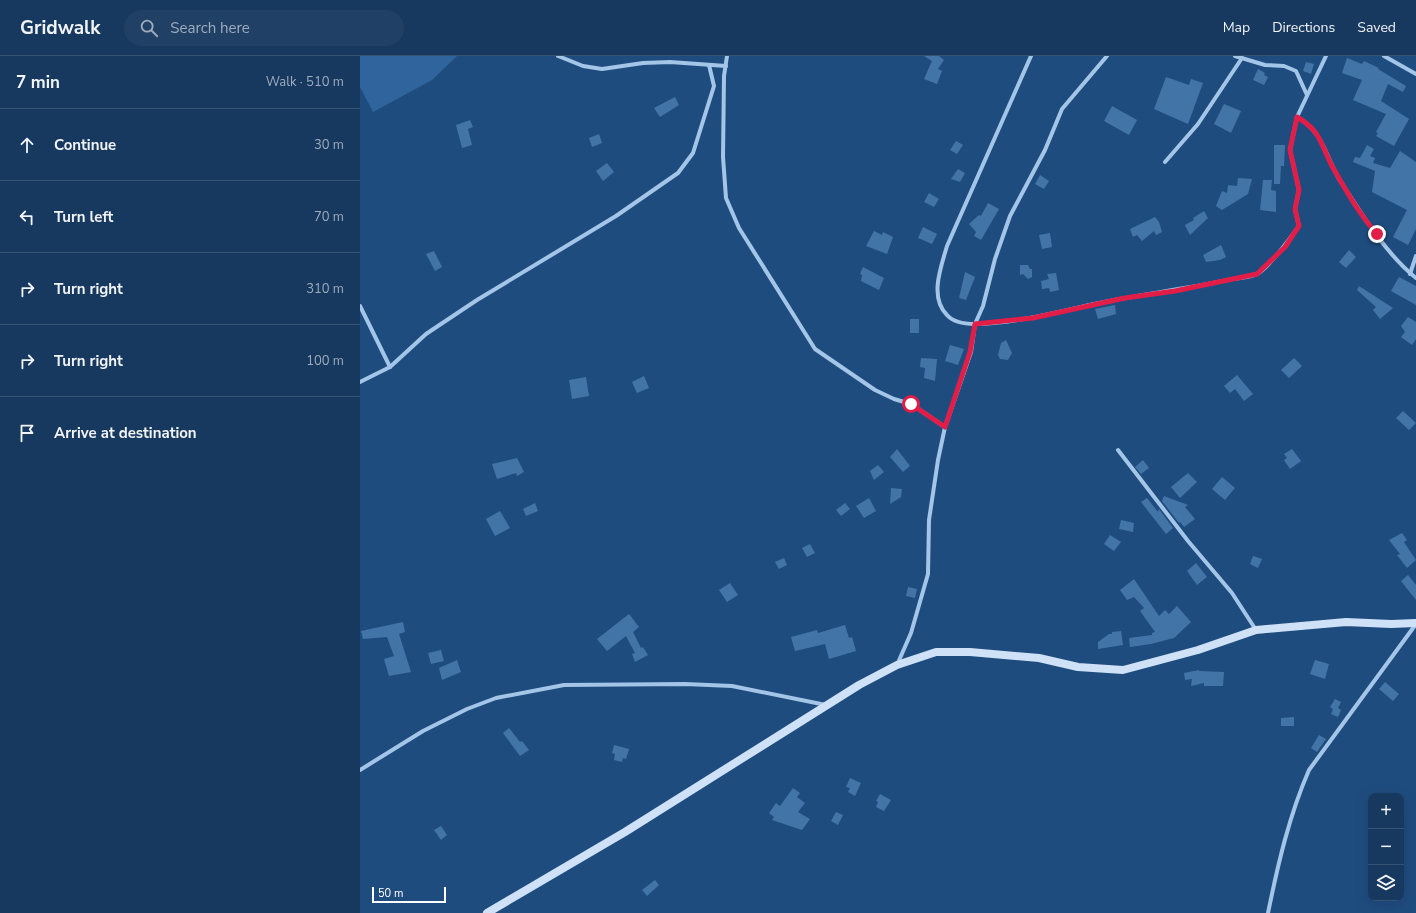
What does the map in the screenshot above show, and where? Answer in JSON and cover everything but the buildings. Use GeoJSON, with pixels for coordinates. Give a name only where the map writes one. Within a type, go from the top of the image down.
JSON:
{"type":"FeatureCollection","features":[{"type":"Feature","properties":{"kind":"street"},"geometry":{"type":"LineString","coordinates":[[558,56],[583,66],[602,69],[643,63],[670,62],[726,66]]}},
{"type":"Feature","properties":{"kind":"street"},"geometry":{"type":"LineString","coordinates":[[727,56],[723,157],[726,198],[739,228],[815,348],[875,390],[894,399],[911,404],[945,427]]}},
{"type":"Feature","properties":{"kind":"street"},"geometry":{"type":"LineString","coordinates":[[1031,56],[947,246],[939,273],[937,289],[939,302],[947,315],[959,323],[975,324],[1033,318],[1125,298],[1175,291],[1257,274],[1285,247],[1299,226],[1295,209],[1299,190],[1290,150],[1297,117],[1326,56]]}},
{"type":"Feature","properties":{"kind":"street"},"geometry":{"type":"LineString","coordinates":[[897,665],[911,633],[928,574],[930,520],[938,460],[945,427],[970,352],[975,324],[983,306],[995,259],[1010,216],[1045,150],[1062,109],[1107,56]]}},
{"type":"Feature","properties":{"kind":"street"},"geometry":{"type":"LineString","coordinates":[[1234,56],[1265,65],[1284,66],[1296,72],[1307,95]]}},
{"type":"Feature","properties":{"kind":"street"},"geometry":{"type":"LineString","coordinates":[[1384,56],[1416,74]]}},
{"type":"Feature","properties":{"kind":"street"},"geometry":{"type":"LineString","coordinates":[[1165,162],[1198,124],[1242,58]]}},
{"type":"Feature","properties":{"kind":"street"},"geometry":{"type":"LineString","coordinates":[[360,382],[390,367],[426,334],[471,304],[616,216],[678,174],[693,154],[714,86],[709,65]]}},
{"type":"Feature","properties":{"kind":"street"},"geometry":{"type":"LineString","coordinates":[[1297,117],[1316,131],[1331,164],[1366,221],[1395,260],[1416,278]]}},
{"type":"Feature","properties":{"kind":"street"},"geometry":{"type":"LineString","coordinates":[[1410,274],[1416,256]]}},
{"type":"Feature","properties":{"kind":"street"},"geometry":{"type":"LineString","coordinates":[[360,306],[390,367]]}},
{"type":"Feature","properties":{"kind":"street"},"geometry":{"type":"LineString","coordinates":[[1118,450],[1188,541],[1232,593],[1256,630]]}},
{"type":"Feature","properties":{"kind":"street"},"geometry":{"type":"LineString","coordinates":[[487,913],[625,832],[859,685],[897,665],[936,652],[970,652],[1039,658],[1078,667],[1123,670],[1198,650],[1256,630],[1346,622],[1416,624]]}},
{"type":"Feature","properties":{"kind":"street"},"geometry":{"type":"LineString","coordinates":[[1268,913],[1282,847],[1297,797],[1309,770],[1416,624]]}},
{"type":"Feature","properties":{"kind":"street"},"geometry":{"type":"LineString","coordinates":[[360,770],[424,731],[467,709],[496,698],[564,685],[684,684],[732,686],[828,705]]}},
{"type":"Feature","properties":{"kind":"shaded area"},"geometry":{"type":"Polygon","coordinates":[[[360,56],[457,56],[432,80],[373,112],[360,87],[360,56]]]}},
{"type":"Feature","properties":{"kind":"route"},"geometry":{"type":"LineString","coordinates":[[911,404],[925,412],[945,427],[970,352],[975,324],[1033,318],[1125,298],[1175,291],[1257,274],[1285,247],[1299,226],[1295,209],[1299,190],[1293,172],[1290,150],[1293,128],[1297,117],[1307,122],[1316,131],[1331,164],[1366,221],[1377,234]]}}]}
